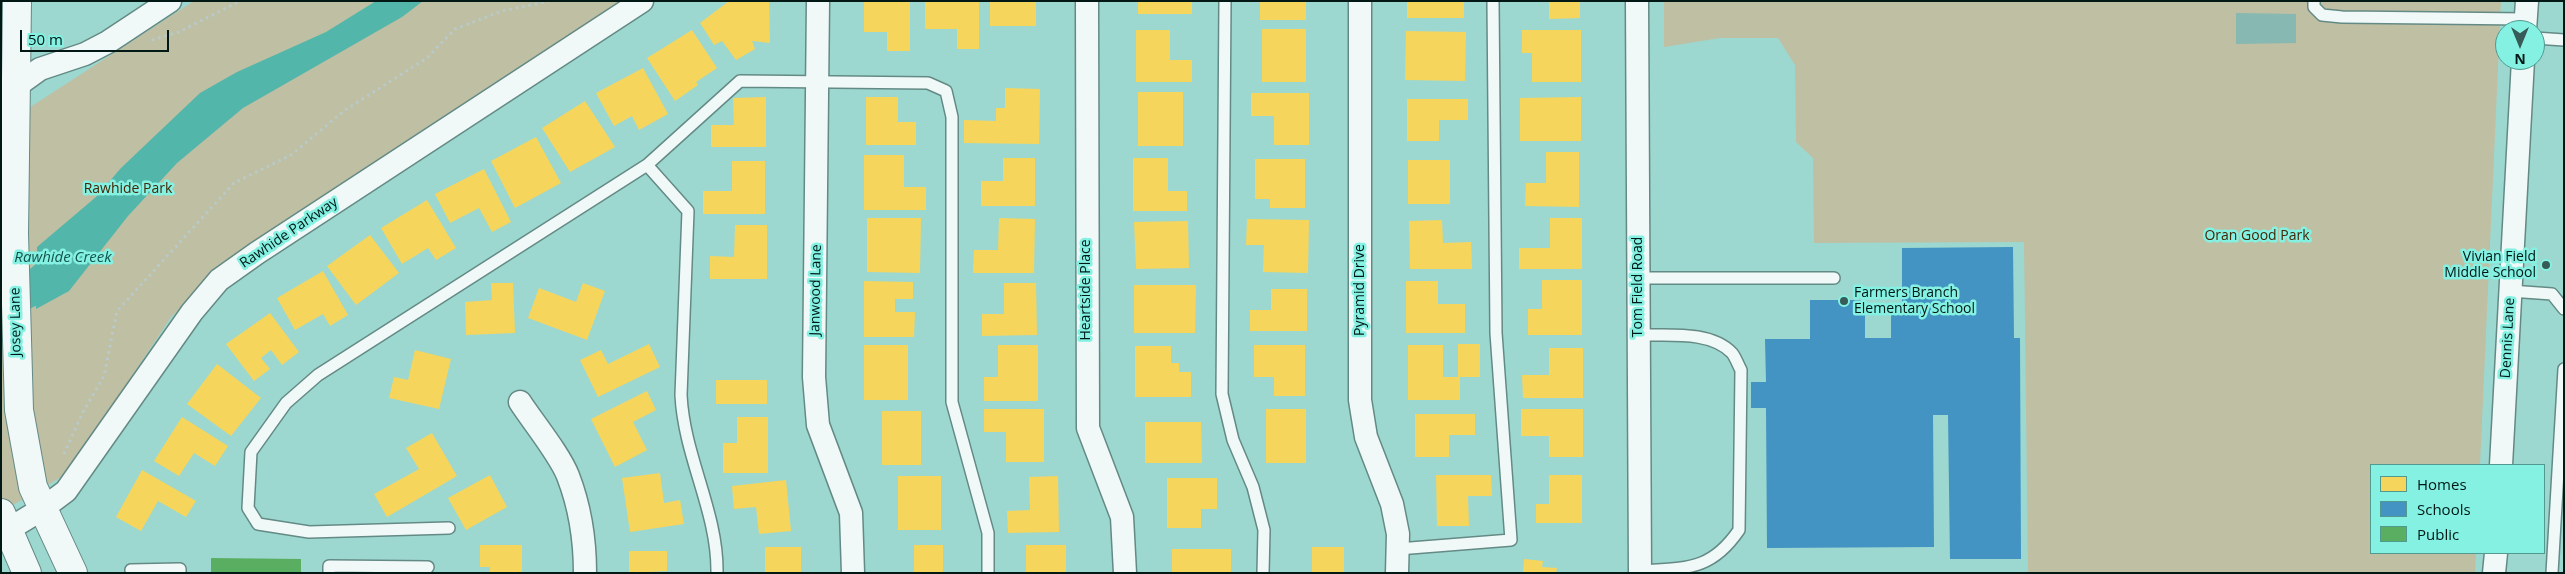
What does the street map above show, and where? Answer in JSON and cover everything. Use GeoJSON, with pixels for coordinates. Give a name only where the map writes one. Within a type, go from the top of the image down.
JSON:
{"type":"FeatureCollection","features":[{"type":"Feature","properties":{"kind":"main road","name":"Josey Lane"},"geometry":{"type":"LineString","coordinates":[[17,1],[8,91],[14,234],[16,368],[19,410],[32,487],[73,573]]}},
{"type":"Feature","properties":{"kind":"main road"},"geometry":{"type":"LineString","coordinates":[[4,525],[27,573]]}},
{"type":"Feature","properties":{"kind":"street"},"geometry":{"type":"LineString","coordinates":[[8,91],[40,69],[85,54],[108,42],[170,1]]}},
{"type":"Feature","properties":{"kind":"street","name":"Rawhide Parkway"},"geometry":{"type":"LineString","coordinates":[[4,525],[42,509],[66,491],[169,342],[219,280],[265,247],[642,1]]}},
{"type":"Feature","properties":{"kind":"street","name":"Janwood Lane"},"geometry":{"type":"LineString","coordinates":[[818,1],[819,81],[814,377],[818,425],[851,513],[853,573]]}},
{"type":"Feature","properties":{"kind":"street","name":"Heartside Place"},"geometry":{"type":"LineString","coordinates":[[1086,1],[1088,428],[1122,517],[1125,573]]}},
{"type":"Feature","properties":{"kind":"street","name":"Pyramid Drive"},"geometry":{"type":"LineString","coordinates":[[1360,1],[1360,400],[1366,437],[1392,504],[1398,534],[1397,573]]}},
{"type":"Feature","properties":{"kind":"street","name":"Tom Field Road"},"geometry":{"type":"LineString","coordinates":[[1637,1],[1640,572]]}},
{"type":"Feature","properties":{"kind":"street","name":"Dennis Lane"},"geometry":{"type":"LineString","coordinates":[[2500,464],[2522,70]]}},
{"type":"Feature","properties":{"kind":"street"},"geometry":{"type":"LineString","coordinates":[[520,402],[567,474],[581,519],[585,547],[585,573]]}},
{"type":"Feature","properties":{"kind":"street"},"geometry":{"type":"LineString","coordinates":[[2494,573],[2496,554]]}},
{"type":"Feature","properties":{"kind":"lane"},"geometry":{"type":"LineString","coordinates":[[1225,1],[1222,394],[1234,440],[1253,487],[1264,530],[1263,573]]}},
{"type":"Feature","properties":{"kind":"lane"},"geometry":{"type":"LineString","coordinates":[[1398,549],[1511,540],[1496,333],[1493,1]]}},
{"type":"Feature","properties":{"kind":"lane"},"geometry":{"type":"LineString","coordinates":[[2314,1],[2314,7],[2322,15],[2495,21]]}},
{"type":"Feature","properties":{"kind":"lane"},"geometry":{"type":"LineString","coordinates":[[2545,30],[2564,40]]}},
{"type":"Feature","properties":{"kind":"lane"},"geometry":{"type":"LineString","coordinates":[[449,528],[309,532],[258,524],[248,508],[251,452],[286,403],[318,375],[647,165],[740,81],[928,83],[946,91],[952,117],[952,402],[988,533],[988,573]]}},
{"type":"Feature","properties":{"kind":"lane"},"geometry":{"type":"LineString","coordinates":[[647,165],[688,211],[681,395],[683,423],[718,547],[717,573]]}},
{"type":"Feature","properties":{"kind":"lane"},"geometry":{"type":"LineString","coordinates":[[1638,278],[1834,278]]}},
{"type":"Feature","properties":{"kind":"lane"},"geometry":{"type":"LineString","coordinates":[[2510,291],[2552,294],[2564,309]]}},
{"type":"Feature","properties":{"kind":"lane"},"geometry":{"type":"LineString","coordinates":[[1639,334],[1688,336],[1713,341],[1732,354],[1741,370],[1740,530],[1727,548],[1709,561],[1687,568],[1640,572]]}},
{"type":"Feature","properties":{"kind":"lane"},"geometry":{"type":"LineString","coordinates":[[2552,573],[2564,369]]}},
{"type":"Feature","properties":{"kind":"lane"},"geometry":{"type":"LineString","coordinates":[[329,573],[329,566],[428,567],[423,573]]}},
{"type":"Feature","properties":{"kind":"lane"},"geometry":{"type":"LineString","coordinates":[[132,573],[131,570],[180,569],[180,573]]}},
{"type":"Feature","properties":{"kind":"path"},"geometry":{"type":"LineString","coordinates":[[63,456],[104,376],[117,310],[234,183],[291,156],[344,110],[427,58],[455,29],[502,11],[550,1]]}},
{"type":"Feature","properties":{"kind":"green space","name":"Rawhide Park"},"geometry":{"type":"Polygon","coordinates":[[[194,1],[632,1],[218,272],[171,317],[68,473],[1,512],[1,126],[194,1]]]}},
{"type":"Feature","properties":{"kind":"green space","name":"Oran Good Park"},"geometry":{"type":"Polygon","coordinates":[[[1664,1],[2501,1],[2500,20],[2495,20],[2495,70],[2498,70],[2480,464],[2370,464],[2370,554],[2476,554],[2475,573],[2028,573],[2024,242],[1814,243],[1813,158],[1796,142],[1795,65],[1778,38],[1720,38],[1664,47],[1664,1]]]}},
{"type":"Feature","properties":{"kind":"water","name":"Rawhide Creek"},"geometry":{"type":"Polygon","coordinates":[[[376,1],[423,1],[402,17],[243,108],[177,163],[128,216],[69,291],[36,309],[37,247],[96,197],[121,168],[200,93],[237,72],[326,32],[376,1]]]}},
{"type":"Feature","properties":{"kind":"building: Homes"},"geometry":{"type":"Polygon","coordinates":[[[729,1],[769,1],[770,43],[752,41],[755,49],[736,60],[722,41],[714,45],[700,23],[729,1]]]}},
{"type":"Feature","properties":{"kind":"building: Homes"},"geometry":{"type":"Polygon","coordinates":[[[864,1],[910,1],[910,51],[887,51],[887,32],[864,32],[864,1]]]}},
{"type":"Feature","properties":{"kind":"building: Homes"},"geometry":{"type":"Polygon","coordinates":[[[925,1],[979,1],[979,49],[957,49],[957,29],[925,29],[925,1]]]}},
{"type":"Feature","properties":{"kind":"building: Homes"},"geometry":{"type":"Polygon","coordinates":[[[990,1],[1036,1],[1036,26],[990,26],[990,1]]]}},
{"type":"Feature","properties":{"kind":"building: Homes"},"geometry":{"type":"Polygon","coordinates":[[[1138,1],[1192,1],[1192,14],[1138,14],[1138,1]]]}},
{"type":"Feature","properties":{"kind":"building: Homes"},"geometry":{"type":"Polygon","coordinates":[[[1260,1],[1306,1],[1306,20],[1260,20],[1260,1]]]}},
{"type":"Feature","properties":{"kind":"building: Homes"},"geometry":{"type":"Polygon","coordinates":[[[1407,1],[1464,1],[1464,18],[1407,18],[1407,1]]]}},
{"type":"Feature","properties":{"kind":"building: Homes"},"geometry":{"type":"Polygon","coordinates":[[[1549,1],[1580,1],[1580,18],[1549,19],[1549,1]]]}},
{"type":"Feature","properties":{"kind":"building: Homes"},"geometry":{"type":"Polygon","coordinates":[[[1262,29],[1306,29],[1306,82],[1262,82],[1262,29]]]}},
{"type":"Feature","properties":{"kind":"building: Homes"},"geometry":{"type":"Polygon","coordinates":[[[692,30],[717,68],[696,82],[698,85],[675,101],[647,58],[692,30]]]}},
{"type":"Feature","properties":{"kind":"building: Homes"},"geometry":{"type":"Polygon","coordinates":[[[1136,30],[1170,30],[1170,60],[1192,60],[1192,82],[1136,82],[1136,30]]]}},
{"type":"Feature","properties":{"kind":"building: Homes"},"geometry":{"type":"Polygon","coordinates":[[[1522,30],[1581,30],[1581,82],[1532,82],[1532,53],[1522,53],[1522,30]]]}},
{"type":"Feature","properties":{"kind":"building: Homes"},"geometry":{"type":"Polygon","coordinates":[[[1406,31],[1466,32],[1465,81],[1405,80],[1406,31]]]}},
{"type":"Feature","properties":{"kind":"building: Homes"},"geometry":{"type":"Polygon","coordinates":[[[643,68],[668,114],[639,130],[632,116],[614,126],[596,93],[643,68]]]}},
{"type":"Feature","properties":{"kind":"building: Homes"},"geometry":{"type":"Polygon","coordinates":[[[1005,88],[1040,89],[1039,144],[964,143],[964,120],[996,121],[996,108],[1005,108],[1005,88]]]}},
{"type":"Feature","properties":{"kind":"building: Homes"},"geometry":{"type":"Polygon","coordinates":[[[1138,92],[1183,92],[1183,146],[1138,146],[1138,92]]]}},
{"type":"Feature","properties":{"kind":"building: Homes"},"geometry":{"type":"Polygon","coordinates":[[[1251,93],[1309,93],[1309,145],[1274,145],[1274,116],[1251,116],[1251,93]]]}},
{"type":"Feature","properties":{"kind":"building: Homes"},"geometry":{"type":"Polygon","coordinates":[[[766,97],[766,147],[711,147],[711,125],[734,125],[733,98],[766,97]]]}},
{"type":"Feature","properties":{"kind":"building: Homes"},"geometry":{"type":"Polygon","coordinates":[[[866,97],[898,97],[898,122],[916,122],[916,145],[866,145],[866,97]]]}},
{"type":"Feature","properties":{"kind":"building: Homes"},"geometry":{"type":"Polygon","coordinates":[[[1581,97],[1581,141],[1520,141],[1520,98],[1581,97]]]}},
{"type":"Feature","properties":{"kind":"building: Homes"},"geometry":{"type":"Polygon","coordinates":[[[1407,99],[1468,99],[1468,120],[1439,120],[1439,141],[1407,141],[1407,99]]]}},
{"type":"Feature","properties":{"kind":"building: Homes"},"geometry":{"type":"Polygon","coordinates":[[[585,101],[615,147],[570,172],[542,128],[585,101]]]}},
{"type":"Feature","properties":{"kind":"building: Homes"},"geometry":{"type":"Polygon","coordinates":[[[536,137],[561,183],[515,208],[491,161],[536,137]]]}},
{"type":"Feature","properties":{"kind":"building: Homes"},"geometry":{"type":"Polygon","coordinates":[[[1546,152],[1579,152],[1579,207],[1525,206],[1526,183],[1546,183],[1546,152]]]}},
{"type":"Feature","properties":{"kind":"building: Homes"},"geometry":{"type":"Polygon","coordinates":[[[864,155],[904,155],[904,187],[926,187],[926,210],[864,210],[864,155]]]}},
{"type":"Feature","properties":{"kind":"building: Homes"},"geometry":{"type":"Polygon","coordinates":[[[1003,158],[1035,158],[1035,206],[981,206],[981,181],[1003,181],[1003,158]]]}},
{"type":"Feature","properties":{"kind":"building: Homes"},"geometry":{"type":"Polygon","coordinates":[[[1133,158],[1168,158],[1168,191],[1187,191],[1187,211],[1133,211],[1133,158]]]}},
{"type":"Feature","properties":{"kind":"building: Homes"},"geometry":{"type":"Polygon","coordinates":[[[1255,159],[1305,159],[1305,208],[1270,208],[1270,199],[1255,199],[1255,159]]]}},
{"type":"Feature","properties":{"kind":"building: Homes"},"geometry":{"type":"Polygon","coordinates":[[[1408,160],[1450,160],[1450,204],[1408,204],[1408,160]]]}},
{"type":"Feature","properties":{"kind":"building: Homes"},"geometry":{"type":"Polygon","coordinates":[[[732,161],[765,161],[765,214],[703,214],[703,191],[732,191],[732,161]]]}},
{"type":"Feature","properties":{"kind":"building: Homes"},"geometry":{"type":"Polygon","coordinates":[[[484,169],[511,222],[492,232],[479,208],[450,223],[435,194],[484,169]]]}},
{"type":"Feature","properties":{"kind":"building: Homes"},"geometry":{"type":"Polygon","coordinates":[[[427,200],[456,248],[436,260],[428,248],[402,264],[381,228],[427,200]]]}},
{"type":"Feature","properties":{"kind":"building: Homes"},"geometry":{"type":"Polygon","coordinates":[[[867,218],[921,218],[920,273],[867,272],[867,218]]]}},
{"type":"Feature","properties":{"kind":"building: Homes"},"geometry":{"type":"Polygon","coordinates":[[[999,218],[1035,219],[1034,273],[973,273],[974,250],[998,250],[999,218]]]}},
{"type":"Feature","properties":{"kind":"building: Homes"},"geometry":{"type":"Polygon","coordinates":[[[1550,218],[1582,218],[1582,269],[1519,269],[1519,248],[1550,248],[1550,218]]]}},
{"type":"Feature","properties":{"kind":"building: Homes"},"geometry":{"type":"Polygon","coordinates":[[[1247,219],[1309,220],[1308,273],[1263,272],[1264,245],[1246,245],[1247,219]]]}},
{"type":"Feature","properties":{"kind":"building: Homes"},"geometry":{"type":"Polygon","coordinates":[[[1442,220],[1443,243],[1471,242],[1472,269],[1410,269],[1409,221],[1442,220]]]}},
{"type":"Feature","properties":{"kind":"building: Homes"},"geometry":{"type":"Polygon","coordinates":[[[1188,221],[1189,268],[1136,269],[1134,222],[1188,221]]]}},
{"type":"Feature","properties":{"kind":"building: Homes"},"geometry":{"type":"Polygon","coordinates":[[[735,225],[767,225],[767,279],[710,279],[710,256],[734,257],[735,225]]]}},
{"type":"Feature","properties":{"kind":"building: Homes"},"geometry":{"type":"Polygon","coordinates":[[[370,235],[399,273],[356,305],[327,266],[370,235]]]}},
{"type":"Feature","properties":{"kind":"building: Homes"},"geometry":{"type":"Polygon","coordinates":[[[323,271],[348,315],[330,326],[323,314],[295,330],[277,298],[323,271]]]}},
{"type":"Feature","properties":{"kind":"building: Homes"},"geometry":{"type":"Polygon","coordinates":[[[1542,280],[1582,280],[1582,335],[1528,335],[1528,309],[1542,309],[1542,280]]]}},
{"type":"Feature","properties":{"kind":"building: Homes"},"geometry":{"type":"Polygon","coordinates":[[[864,281],[913,282],[913,299],[895,299],[895,312],[915,312],[914,337],[864,337],[864,281]]]}},
{"type":"Feature","properties":{"kind":"building: Homes"},"geometry":{"type":"Polygon","coordinates":[[[1406,281],[1438,281],[1438,304],[1465,304],[1465,333],[1406,333],[1406,281]]]}},
{"type":"Feature","properties":{"kind":"building: Homes"},"geometry":{"type":"Polygon","coordinates":[[[491,283],[513,283],[515,333],[466,335],[465,302],[492,300],[491,283]]]}},
{"type":"Feature","properties":{"kind":"building: Homes"},"geometry":{"type":"Polygon","coordinates":[[[583,283],[605,291],[587,340],[528,318],[539,288],[576,302],[583,283]]]}},
{"type":"Feature","properties":{"kind":"building: Homes"},"geometry":{"type":"Polygon","coordinates":[[[1004,283],[1036,283],[1037,335],[982,336],[982,314],[1004,314],[1004,283]]]}},
{"type":"Feature","properties":{"kind":"building: Homes"},"geometry":{"type":"Polygon","coordinates":[[[1134,285],[1196,285],[1195,333],[1134,333],[1134,285]]]}},
{"type":"Feature","properties":{"kind":"building: Homes"},"geometry":{"type":"Polygon","coordinates":[[[1271,289],[1307,289],[1307,331],[1250,331],[1250,310],[1271,310],[1271,289]]]}},
{"type":"Feature","properties":{"kind":"building: Homes"},"geometry":{"type":"Polygon","coordinates":[[[270,313],[299,352],[282,365],[271,350],[261,358],[270,369],[254,381],[226,344],[270,313]]]}},
{"type":"Feature","properties":{"kind":"building: Homes"},"geometry":{"type":"Polygon","coordinates":[[[649,344],[660,367],[598,397],[580,360],[601,350],[608,364],[649,344]]]}},
{"type":"Feature","properties":{"kind":"building: Homes"},"geometry":{"type":"Polygon","coordinates":[[[1458,344],[1480,344],[1480,377],[1460,377],[1460,400],[1408,400],[1408,345],[1443,345],[1443,377],[1458,377],[1458,344]]]}},
{"type":"Feature","properties":{"kind":"building: Homes"},"geometry":{"type":"Polygon","coordinates":[[[864,345],[908,345],[908,400],[864,400],[864,345]]]}},
{"type":"Feature","properties":{"kind":"building: Homes"},"geometry":{"type":"Polygon","coordinates":[[[998,345],[1038,345],[1038,401],[984,401],[984,377],[998,377],[998,345]]]}},
{"type":"Feature","properties":{"kind":"building: Homes"},"geometry":{"type":"Polygon","coordinates":[[[1254,345],[1305,345],[1305,396],[1274,396],[1274,377],[1254,377],[1254,345]]]}},
{"type":"Feature","properties":{"kind":"building: Homes"},"geometry":{"type":"Polygon","coordinates":[[[1135,346],[1171,346],[1171,363],[1179,363],[1179,372],[1191,372],[1191,397],[1135,397],[1135,346]]]}},
{"type":"Feature","properties":{"kind":"building: Homes"},"geometry":{"type":"Polygon","coordinates":[[[1549,348],[1583,348],[1583,398],[1523,398],[1522,375],[1549,375],[1549,348]]]}},
{"type":"Feature","properties":{"kind":"building: Homes"},"geometry":{"type":"Polygon","coordinates":[[[415,350],[451,359],[439,409],[389,398],[394,377],[408,380],[415,350]]]}},
{"type":"Feature","properties":{"kind":"building: Homes"},"geometry":{"type":"Polygon","coordinates":[[[217,364],[261,398],[231,436],[187,404],[217,364]]]}},
{"type":"Feature","properties":{"kind":"building: Homes"},"geometry":{"type":"Polygon","coordinates":[[[716,380],[767,380],[767,404],[716,404],[716,380]]]}},
{"type":"Feature","properties":{"kind":"building: Homes"},"geometry":{"type":"Polygon","coordinates":[[[647,391],[656,410],[633,422],[647,450],[615,467],[591,419],[647,391]]]}},
{"type":"Feature","properties":{"kind":"building: Homes"},"geometry":{"type":"Polygon","coordinates":[[[984,409],[1044,409],[1044,462],[1006,462],[1006,432],[984,432],[984,409]]]}},
{"type":"Feature","properties":{"kind":"building: Homes"},"geometry":{"type":"Polygon","coordinates":[[[1266,409],[1306,409],[1306,463],[1266,463],[1266,409]]]}},
{"type":"Feature","properties":{"kind":"building: Homes"},"geometry":{"type":"Polygon","coordinates":[[[1521,409],[1583,409],[1583,457],[1549,457],[1549,436],[1521,436],[1521,409]]]}},
{"type":"Feature","properties":{"kind":"building: Homes"},"geometry":{"type":"Polygon","coordinates":[[[882,411],[921,411],[921,465],[882,465],[882,411]]]}},
{"type":"Feature","properties":{"kind":"building: Homes"},"geometry":{"type":"Polygon","coordinates":[[[1415,414],[1475,414],[1475,435],[1449,435],[1449,457],[1415,457],[1415,414]]]}},
{"type":"Feature","properties":{"kind":"building: Homes"},"geometry":{"type":"Polygon","coordinates":[[[182,417],[228,446],[215,466],[194,453],[179,476],[154,461],[182,417]]]}},
{"type":"Feature","properties":{"kind":"building: Homes"},"geometry":{"type":"Polygon","coordinates":[[[737,417],[768,417],[768,473],[723,473],[723,443],[737,443],[737,417]]]}},
{"type":"Feature","properties":{"kind":"building: Homes"},"geometry":{"type":"Polygon","coordinates":[[[1145,422],[1201,422],[1202,463],[1145,463],[1145,422]]]}},
{"type":"Feature","properties":{"kind":"building: Homes"},"geometry":{"type":"Polygon","coordinates":[[[432,433],[457,476],[387,517],[374,494],[419,469],[406,448],[432,433]]]}},
{"type":"Feature","properties":{"kind":"building: Homes"},"geometry":{"type":"Polygon","coordinates":[[[142,470],[196,501],[186,517],[158,501],[141,531],[116,517],[142,470]]]}},
{"type":"Feature","properties":{"kind":"building: Homes"},"geometry":{"type":"Polygon","coordinates":[[[660,473],[664,503],[680,500],[684,524],[630,532],[622,478],[660,473]]]}},
{"type":"Feature","properties":{"kind":"building: Homes"},"geometry":{"type":"Polygon","coordinates":[[[490,475],[507,507],[466,530],[448,498],[490,475]]]}},
{"type":"Feature","properties":{"kind":"building: Homes"},"geometry":{"type":"Polygon","coordinates":[[[1436,475],[1491,475],[1492,496],[1468,496],[1469,526],[1437,526],[1436,475]]]}},
{"type":"Feature","properties":{"kind":"building: Homes"},"geometry":{"type":"Polygon","coordinates":[[[1549,475],[1582,475],[1582,523],[1536,523],[1536,504],[1549,504],[1549,475]]]}},
{"type":"Feature","properties":{"kind":"building: Homes"},"geometry":{"type":"Polygon","coordinates":[[[898,476],[941,476],[941,530],[898,530],[898,476]]]}},
{"type":"Feature","properties":{"kind":"building: Homes"},"geometry":{"type":"Polygon","coordinates":[[[1058,476],[1059,532],[1008,533],[1007,511],[1030,510],[1029,477],[1058,476]]]}},
{"type":"Feature","properties":{"kind":"building: Homes"},"geometry":{"type":"Polygon","coordinates":[[[1167,478],[1217,478],[1217,509],[1201,509],[1201,528],[1167,528],[1167,478]]]}},
{"type":"Feature","properties":{"kind":"building: Homes"},"geometry":{"type":"Polygon","coordinates":[[[786,480],[791,531],[759,534],[756,507],[734,509],[732,486],[786,480]]]}},
{"type":"Feature","properties":{"kind":"building: Homes"},"geometry":{"type":"Polygon","coordinates":[[[480,545],[522,545],[522,573],[490,573],[490,567],[480,567],[480,545]]]}},
{"type":"Feature","properties":{"kind":"building: Homes"},"geometry":{"type":"Polygon","coordinates":[[[914,545],[943,545],[943,573],[914,573],[914,545]]]}},
{"type":"Feature","properties":{"kind":"building: Homes"},"geometry":{"type":"Polygon","coordinates":[[[1026,545],[1066,545],[1066,573],[1026,573],[1026,545]]]}},
{"type":"Feature","properties":{"kind":"building: Homes"},"geometry":{"type":"Polygon","coordinates":[[[765,547],[801,547],[801,573],[765,573],[765,547]]]}},
{"type":"Feature","properties":{"kind":"building: Homes"},"geometry":{"type":"Polygon","coordinates":[[[1312,547],[1344,547],[1344,573],[1312,573],[1312,547]]]}},
{"type":"Feature","properties":{"kind":"building: Homes"},"geometry":{"type":"Polygon","coordinates":[[[1172,549],[1231,549],[1231,573],[1172,573],[1172,549]]]}},
{"type":"Feature","properties":{"kind":"building: Homes"},"geometry":{"type":"Polygon","coordinates":[[[629,551],[667,551],[667,571],[629,573],[629,551]]]}},
{"type":"Feature","properties":{"kind":"building: Homes"},"geometry":{"type":"Polygon","coordinates":[[[1524,559],[1543,561],[1542,567],[1557,568],[1556,573],[1523,573],[1524,559]]]}},
{"type":"Feature","properties":{"kind":"building: Schools"},"geometry":{"type":"Polygon","coordinates":[[[2013,247],[2014,338],[2020,338],[2021,559],[1950,559],[1948,415],[1933,415],[1934,547],[1767,548],[1766,408],[1751,408],[1751,382],[1766,382],[1765,339],[1810,339],[1810,300],[1865,300],[1865,338],[1891,338],[1891,311],[1902,311],[1902,248],[2013,247]]]}},
{"type":"Feature","properties":{"kind":"building: Public"},"geometry":{"type":"Polygon","coordinates":[[[211,558],[301,559],[301,573],[211,573],[211,558]]]}},
{"type":"Feature","properties":{"kind":"building: Other"},"geometry":{"type":"Polygon","coordinates":[[[2236,13],[2296,14],[2296,43],[2236,44],[2236,13]]]}},
{"type":"Feature","properties":{"kind":"waterway","name":"Rawhide Creek"},"geometry":{"type":"LineString","coordinates":[[1,303],[37,286],[73,256]]}},
{"type":"Feature","properties":{"kind":"place","name":"Vivian Field Middle School"},"geometry":{"type":"Point","coordinates":[2546,265]}},
{"type":"Feature","properties":{"kind":"place","name":"Farmers Branch Elementary School"},"geometry":{"type":"Point","coordinates":[1844,301]}}]}
